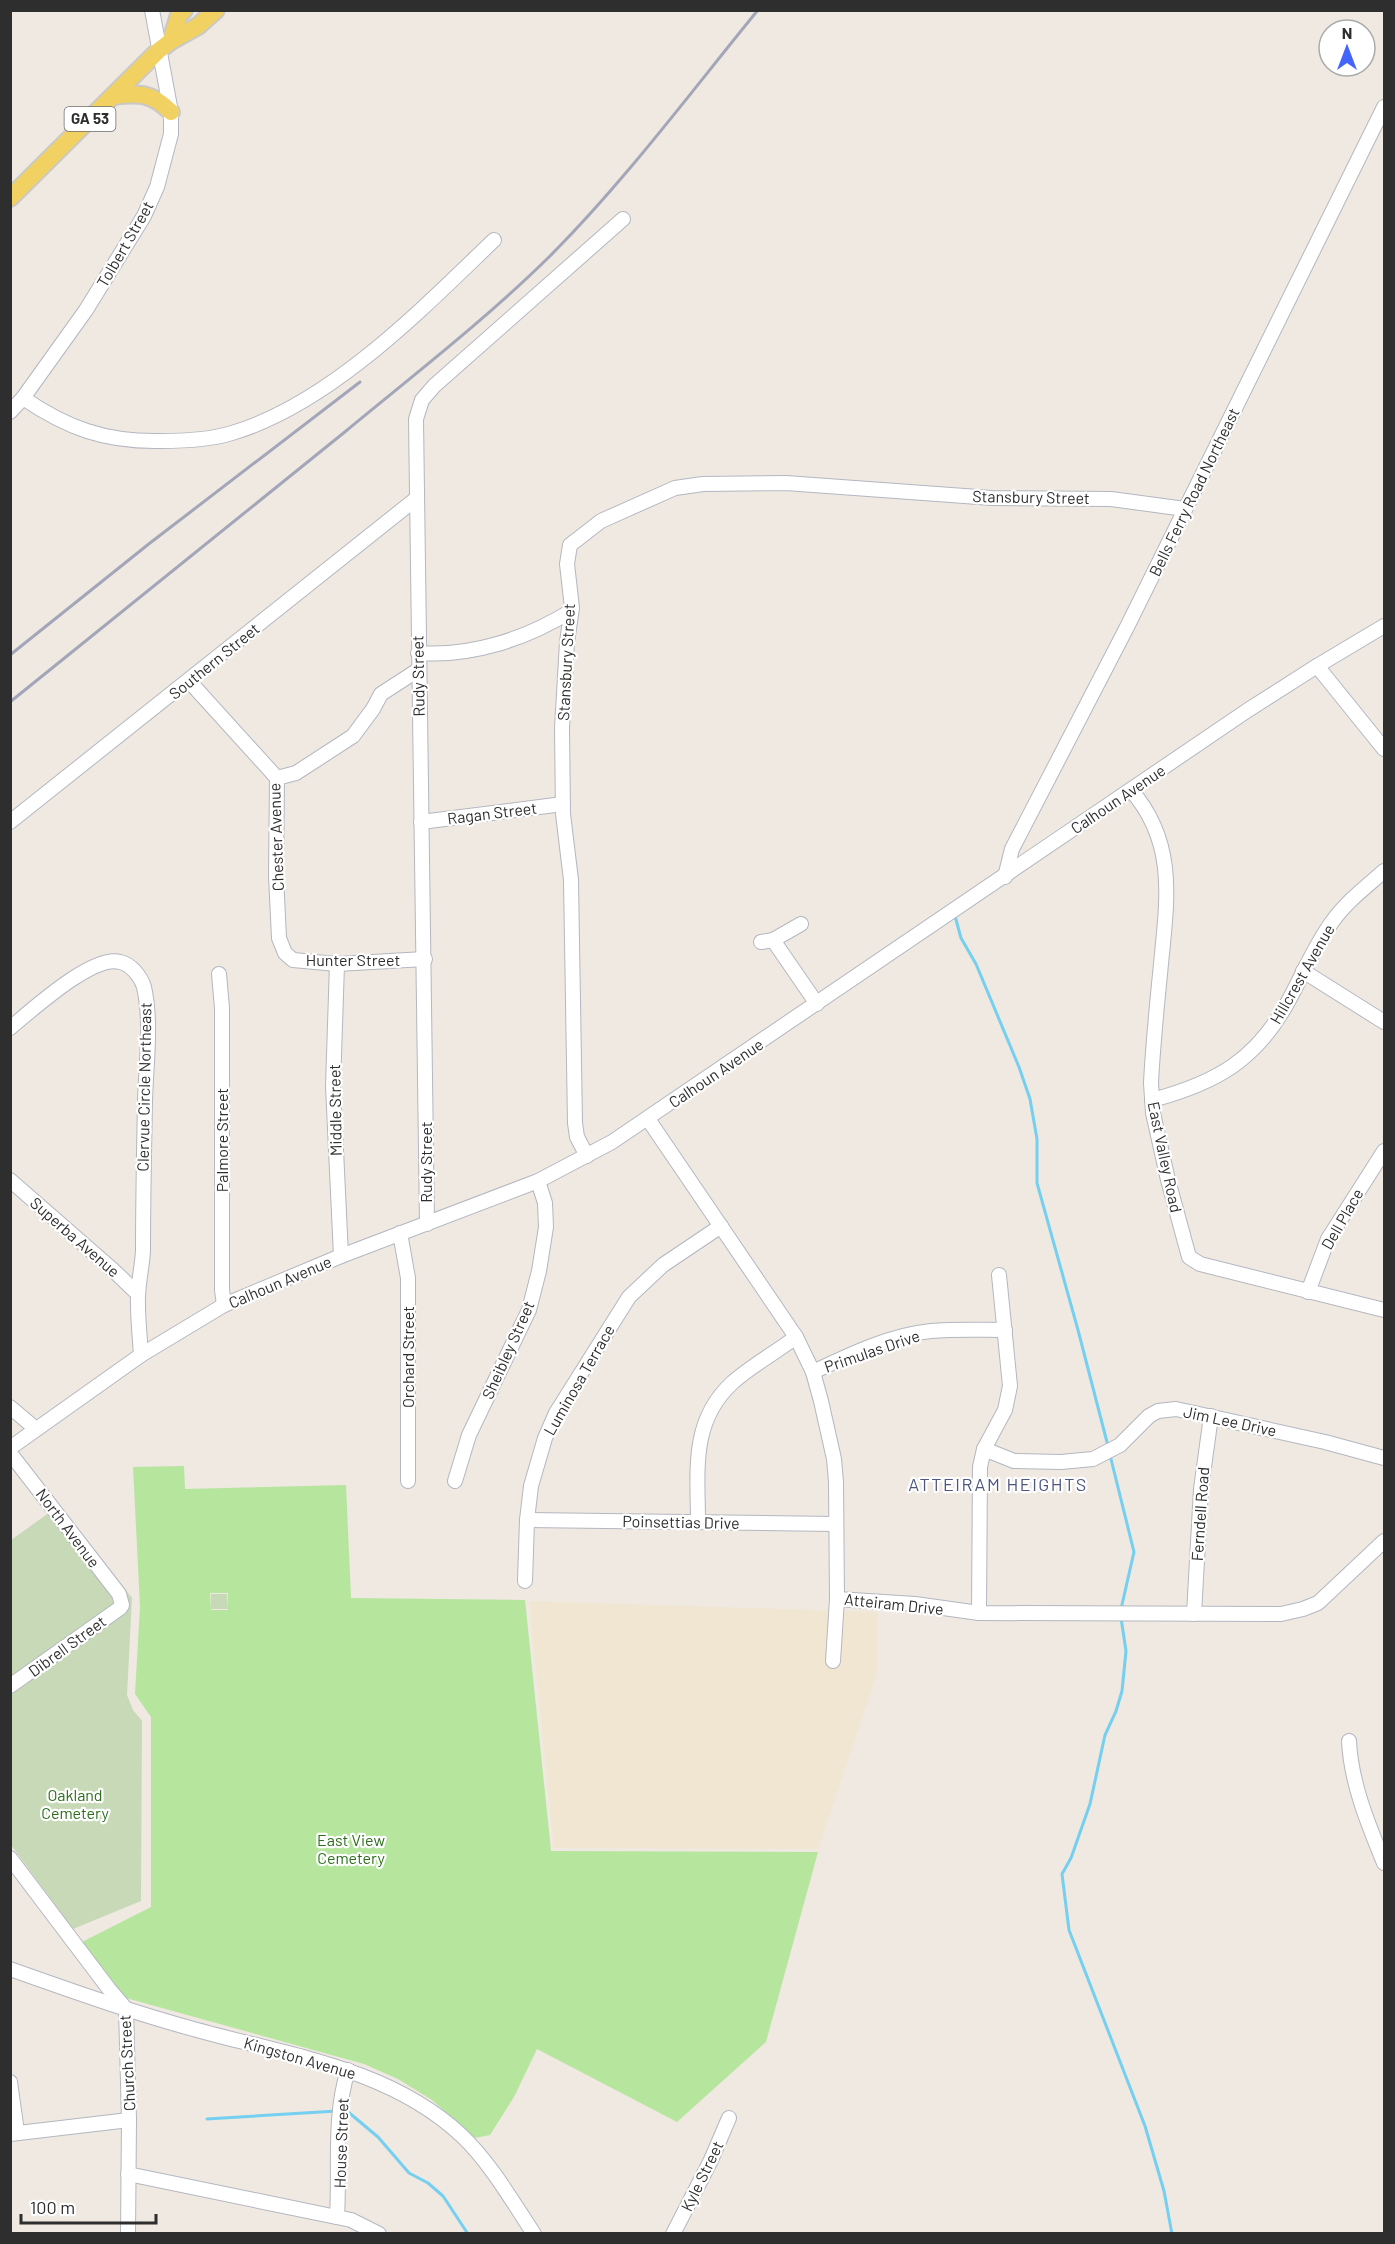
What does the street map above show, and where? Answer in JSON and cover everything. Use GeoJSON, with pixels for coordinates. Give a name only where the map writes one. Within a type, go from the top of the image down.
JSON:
{"type":"FeatureCollection","features":[{"type":"Feature","properties":{"kind":"main road","name":"GA 53"},"geometry":{"type":"LineString","coordinates":[[165,46],[179,15],[184,10]]}},
{"type":"Feature","properties":{"kind":"main road","name":"GA 53"},"geometry":{"type":"LineString","coordinates":[[10,198],[165,46],[198,26],[216,10]]}},
{"type":"Feature","properties":{"kind":"main road"},"geometry":{"type":"LineString","coordinates":[[113,96],[147,95],[159,100],[171,112]]}},
{"type":"Feature","properties":{"kind":"street","name":"Tolbert Street"},"geometry":{"type":"LineString","coordinates":[[10,412],[23,398],[86,310],[144,216],[157,187],[171,134],[171,112],[165,46],[152,10]]}},
{"type":"Feature","properties":{"kind":"street","name":"Bells Ferry Road Northeast"},"geometry":{"type":"LineString","coordinates":[[1005,877],[1012,849],[1127,627],[1384,107]]}},
{"type":"Feature","properties":{"kind":"street","name":"Rudy Street"},"geometry":{"type":"LineString","coordinates":[[427,1224],[416,418],[422,400],[434,386],[623,219]]}},
{"type":"Feature","properties":{"kind":"street"},"geometry":{"type":"LineString","coordinates":[[23,398],[51,417],[77,429],[104,435],[142,441],[177,441],[230,434],[261,422],[313,395],[345,373],[442,291],[494,240]]}},
{"type":"Feature","properties":{"kind":"street","name":"Stansbury Street"},"geometry":{"type":"LineString","coordinates":[[587,1156],[577,1137],[575,1123],[571,880],[563,804],[562,728],[571,611],[567,564],[570,545],[601,521],[675,488],[703,484],[786,483],[992,498],[1111,499],[1185,509]]}},
{"type":"Feature","properties":{"kind":"street","name":"Southern Street"},"geometry":{"type":"LineString","coordinates":[[10,822],[417,498]]}},
{"type":"Feature","properties":{"kind":"street"},"geometry":{"type":"LineString","coordinates":[[418,653],[438,654],[493,645],[525,634],[571,611]]}},
{"type":"Feature","properties":{"kind":"street","name":"Calhoun Avenue"},"geometry":{"type":"LineString","coordinates":[[10,1450],[141,1355],[224,1305],[341,1256],[538,1180],[587,1156],[648,1119],[1317,666],[1384,626]]}},
{"type":"Feature","properties":{"kind":"street"},"geometry":{"type":"LineString","coordinates":[[1317,666],[1384,749]]}},
{"type":"Feature","properties":{"kind":"street"},"geometry":{"type":"LineString","coordinates":[[277,778],[296,773],[353,736],[373,710],[381,694],[418,670]]}},
{"type":"Feature","properties":{"kind":"street","name":"Chester Avenue"},"geometry":{"type":"LineString","coordinates":[[189,681],[277,778],[276,876],[279,938],[285,953]]}},
{"type":"Feature","properties":{"kind":"street","name":"East Valley Road"},"geometry":{"type":"LineString","coordinates":[[1131,790],[1154,826],[1161,846],[1168,884],[1152,1058],[1152,1100],[1168,1180],[1190,1257],[1200,1264],[1384,1311]]}},
{"type":"Feature","properties":{"kind":"street","name":"Ragan Street"},"geometry":{"type":"LineString","coordinates":[[422,822],[563,804]]}},
{"type":"Feature","properties":{"kind":"street","name":"Hillcrest Avenue"},"geometry":{"type":"LineString","coordinates":[[1152,1100],[1203,1084],[1238,1063],[1256,1047],[1280,1017],[1331,923],[1346,905],[1384,871]]}},
{"type":"Feature","properties":{"kind":"street"},"geometry":{"type":"LineString","coordinates":[[801,924],[767,941],[817,1005]]}},
{"type":"Feature","properties":{"kind":"street","name":"Hunter Street"},"geometry":{"type":"LineString","coordinates":[[285,953],[293,960],[336,964],[425,959]]}},
{"type":"Feature","properties":{"kind":"street","name":"Clervue Circle Northeast"},"geometry":{"type":"LineString","coordinates":[[10,1028],[53,993],[105,961],[122,962],[129,966],[143,984],[147,1028],[142,1191],[143,1252],[138,1294],[141,1355]]}},
{"type":"Feature","properties":{"kind":"street","name":"Middle Street"},"geometry":{"type":"LineString","coordinates":[[336,964],[333,1086],[341,1256]]}},
{"type":"Feature","properties":{"kind":"street"},"geometry":{"type":"LineString","coordinates":[[1303,971],[1384,1022]]}},
{"type":"Feature","properties":{"kind":"street","name":"Palmore Street"},"geometry":{"type":"LineString","coordinates":[[219,974],[222,1043],[222,1290],[224,1305]]}},
{"type":"Feature","properties":{"kind":"street","name":"Atteiram Drive"},"geometry":{"type":"LineString","coordinates":[[648,1119],[796,1337],[813,1372],[822,1401],[834,1459],[837,1599],[915,1604],[979,1613],[1265,1615],[1303,1609],[1318,1603],[1384,1541]]}},
{"type":"Feature","properties":{"kind":"street","name":"Dell Place"},"geometry":{"type":"LineString","coordinates":[[1308,1292],[1328,1239],[1384,1151]]}},
{"type":"Feature","properties":{"kind":"street","name":"Superba Avenue"},"geometry":{"type":"LineString","coordinates":[[10,1180],[138,1294]]}},
{"type":"Feature","properties":{"kind":"street","name":"Sheibley Street"},"geometry":{"type":"LineString","coordinates":[[456,1481],[469,1435],[529,1310],[539,1271],[546,1227],[545,1203],[538,1180]]}},
{"type":"Feature","properties":{"kind":"street","name":"Luminosa Terrace"},"geometry":{"type":"LineString","coordinates":[[525,1581],[527,1520],[531,1486],[545,1438],[556,1413],[629,1297],[653,1274],[721,1226]]}},
{"type":"Feature","properties":{"kind":"street","name":"Orchard Street"},"geometry":{"type":"LineString","coordinates":[[400,1233],[408,1278],[408,1481]]}},
{"type":"Feature","properties":{"kind":"street"},"geometry":{"type":"LineString","coordinates":[[979,1613],[978,1481],[984,1449],[1005,1410],[1010,1386],[999,1275]]}},
{"type":"Feature","properties":{"kind":"street","name":"Primulas Drive"},"geometry":{"type":"LineString","coordinates":[[813,1372],[843,1358],[929,1331],[1005,1330]]}},
{"type":"Feature","properties":{"kind":"street"},"geometry":{"type":"LineString","coordinates":[[698,1522],[699,1443],[710,1411],[732,1383],[796,1337]]}},
{"type":"Feature","properties":{"kind":"street"},"geometry":{"type":"LineString","coordinates":[[10,1407],[36,1429]]}},
{"type":"Feature","properties":{"kind":"street","name":"Jim Lee Drive"},"geometry":{"type":"LineString","coordinates":[[984,1449],[1014,1461],[1060,1462],[1093,1459],[1120,1445],[1149,1416],[1158,1411],[1185,1409],[1384,1458]]}},
{"type":"Feature","properties":{"kind":"street","name":"Ferndell Road"},"geometry":{"type":"LineString","coordinates":[[1194,1614],[1201,1489],[1211,1416]]}},
{"type":"Feature","properties":{"kind":"street","name":"North Avenue"},"geometry":{"type":"LineString","coordinates":[[10,1450],[119,1594],[122,1605]]}},
{"type":"Feature","properties":{"kind":"street","name":"Poinsettias Drive"},"geometry":{"type":"LineString","coordinates":[[527,1520],[835,1524]]}},
{"type":"Feature","properties":{"kind":"street"},"geometry":{"type":"LineString","coordinates":[[833,1661],[837,1599]]}},
{"type":"Feature","properties":{"kind":"street","name":"Dibrell Street"},"geometry":{"type":"LineString","coordinates":[[10,1686],[122,1605]]}},
{"type":"Feature","properties":{"kind":"street"},"geometry":{"type":"LineString","coordinates":[[1349,1741],[1350,1766],[1384,1863]]}},
{"type":"Feature","properties":{"kind":"street","name":"Church Street"},"geometry":{"type":"LineString","coordinates":[[10,1858],[126,2009],[129,2120],[128,2234]]}},
{"type":"Feature","properties":{"kind":"street","name":"Kingston Avenue"},"geometry":{"type":"LineString","coordinates":[[10,1969],[126,2009],[195,2030],[348,2070],[381,2084],[420,2105],[461,2135],[480,2157],[534,2234]]}},
{"type":"Feature","properties":{"kind":"street","name":"House Street"},"geometry":{"type":"LineString","coordinates":[[337,2217],[339,2130],[343,2087],[348,2070]]}},
{"type":"Feature","properties":{"kind":"street"},"geometry":{"type":"LineString","coordinates":[[10,2082],[14,2133],[129,2120]]}},
{"type":"Feature","properties":{"kind":"street","name":"Kyle Street"},"geometry":{"type":"LineString","coordinates":[[673,2234],[711,2160],[729,2118]]}},
{"type":"Feature","properties":{"kind":"street"},"geometry":{"type":"LineString","coordinates":[[128,2174],[351,2220],[379,2234]]}},
{"type":"Feature","properties":{"kind":"shaded area"},"geometry":{"type":"Polygon","coordinates":[[[529,1601],[878,1612],[877,1673],[818,1849],[554,1848],[529,1601]]]}},
{"type":"Feature","properties":{"kind":"green space","name":"East View Cemetery"},"geometry":{"type":"Polygon","coordinates":[[[184,1466],[185,1489],[346,1485],[351,1598],[525,1600],[551,1851],[818,1852],[766,2042],[677,2122],[537,2049],[514,2097],[490,2135],[475,2138],[432,2100],[398,2079],[364,2064],[126,1998],[82,1942],[151,1907],[151,1717],[135,1694],[140,1607],[133,1467],[184,1466]],[[210,1593],[211,1610],[228,1610],[228,1593],[210,1593]]]}},
{"type":"Feature","properties":{"kind":"green space","name":"Oakland Cemetery"},"geometry":{"type":"Polygon","coordinates":[[[60,1505],[132,1598],[127,1695],[133,1710],[142,1721],[141,1901],[73,1929],[11,1845],[11,1540],[60,1505]]]}},
{"type":"Feature","properties":{"kind":"green space"},"geometry":{"type":"Polygon","coordinates":[[[211,1594],[227,1594],[228,1609],[211,1609],[211,1594]]]}},
{"type":"Feature","properties":{"kind":"waterway"},"geometry":{"type":"LineString","coordinates":[[956,914],[961,938],[976,964],[1030,1099],[1037,1139],[1037,1183],[1108,1446]]}},
{"type":"Feature","properties":{"kind":"waterway"},"geometry":{"type":"LineString","coordinates":[[1110,1455],[1134,1552],[1121,1609]]}},
{"type":"Feature","properties":{"kind":"waterway"},"geometry":{"type":"LineString","coordinates":[[1121,1618],[1126,1651],[1122,1691],[1105,1735],[1090,1804],[1071,1858],[1062,1874],[1069,1930],[1145,2126],[1164,2191],[1172,2234]]}},
{"type":"Feature","properties":{"kind":"waterway"},"geometry":{"type":"LineString","coordinates":[[207,2119],[337,2111]]}},
{"type":"Feature","properties":{"kind":"waterway"},"geometry":{"type":"LineString","coordinates":[[344,2111],[347,2111],[378,2137],[409,2173],[428,2183],[443,2196],[468,2234]]}},
{"type":"Feature","properties":{"kind":"railway"},"geometry":{"type":"LineString","coordinates":[[10,702],[424,368],[525,280],[604,198],[758,10]]}},
{"type":"Feature","properties":{"kind":"railway"},"geometry":{"type":"LineString","coordinates":[[10,655],[150,543],[360,382]]}},
{"type":"Feature","properties":{"kind":"district","name":"ATTEIRAM HEIGHTS"},"geometry":{"type":"Point","coordinates":[998,1485]}}]}
